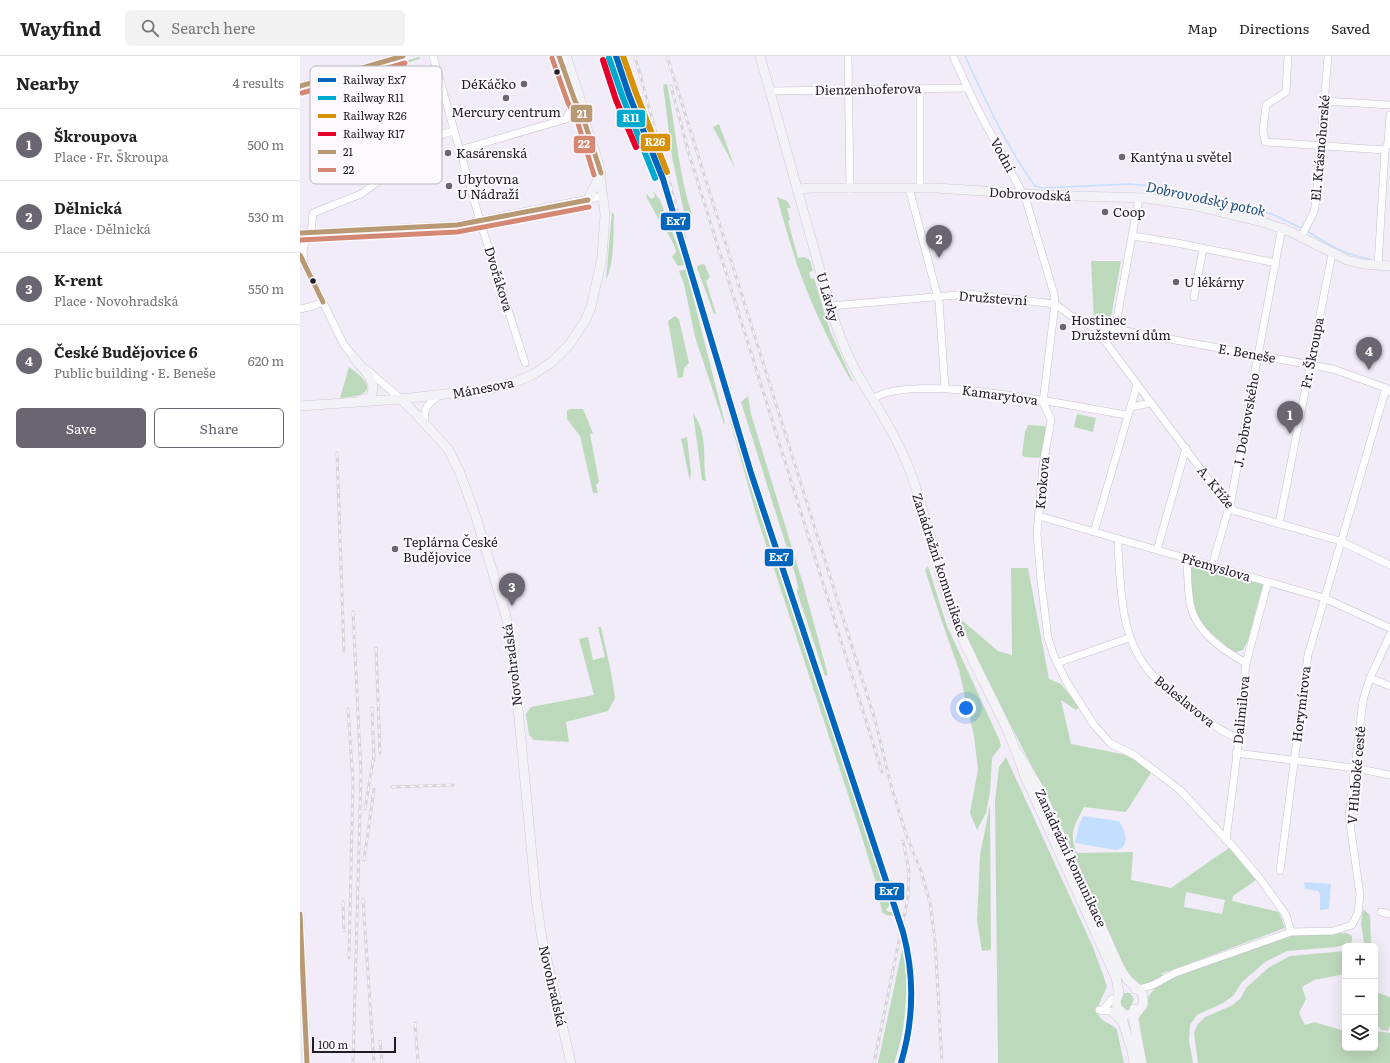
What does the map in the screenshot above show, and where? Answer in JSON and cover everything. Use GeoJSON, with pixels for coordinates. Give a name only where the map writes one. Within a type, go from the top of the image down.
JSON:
{"type":"FeatureCollection","features":[{"type":"Feature","properties":{"kind":"main road"},"geometry":{"type":"LineString","coordinates":[[559,56],[575,101],[582,114]]}},
{"type":"Feature","properties":{"kind":"main road"},"geometry":{"type":"LineString","coordinates":[[566,56],[580,98],[582,114]]}},
{"type":"Feature","properties":{"kind":"main road"},"geometry":{"type":"LineString","coordinates":[[760,56],[798,189]]}},
{"type":"Feature","properties":{"kind":"main road","name":"Mánesova"},"geometry":{"type":"LineString","coordinates":[[300,406],[438,396],[490,389],[513,383],[534,374],[552,362],[569,345],[585,321],[591,307],[602,258],[605,225],[604,196],[601,173],[582,114]]}},
{"type":"Feature","properties":{"kind":"main road"},"geometry":{"type":"LineString","coordinates":[[588,200],[601,173]]}},
{"type":"Feature","properties":{"kind":"main road","name":"Dobrovodská"},"geometry":{"type":"LineString","coordinates":[[798,189],[920,188],[1023,194],[1139,198],[1192,205],[1304,232],[1332,254],[1355,263],[1390,266]]}},
{"type":"Feature","properties":{"kind":"main road","name":"U Lávky"},"geometry":{"type":"LineString","coordinates":[[798,189],[830,306],[848,355],[873,399]]}},
{"type":"Feature","properties":{"kind":"main road"},"geometry":{"type":"LineString","coordinates":[[352,403],[371,397],[374,387],[372,381],[354,358]]}},
{"type":"Feature","properties":{"kind":"main road","name":"Novohradská"},"geometry":{"type":"LineString","coordinates":[[400,399],[425,422],[448,449],[456,463],[476,517],[506,616],[513,655],[536,898],[542,939],[571,1063]]}},
{"type":"Feature","properties":{"kind":"main road","name":"Zanádražní komunikace"},"geometry":{"type":"LineString","coordinates":[[873,399],[911,473],[957,624],[1018,753],[1024,774],[1115,965],[1124,983],[1134,989]]}},
{"type":"Feature","properties":{"kind":"main road","name":"Zanádražní komunikace"},"geometry":{"type":"LineString","coordinates":[[1115,965],[1115,994]]}},
{"type":"Feature","properties":{"kind":"main road"},"geometry":{"type":"LineString","coordinates":[[1112,1011],[1116,1003],[1115,994],[1134,989]]}},
{"type":"Feature","properties":{"kind":"main road"},"geometry":{"type":"LineString","coordinates":[[1134,989],[1144,999],[1143,1005],[1136,1014]]}},
{"type":"Feature","properties":{"kind":"main road"},"geometry":{"type":"LineString","coordinates":[[1134,989],[1139,1000],[1136,1014],[1134,1063]]}},
{"type":"Feature","properties":{"kind":"main road"},"geometry":{"type":"LineString","coordinates":[[1112,1011],[1136,1014]]}},
{"type":"Feature","properties":{"kind":"main road"},"geometry":{"type":"LineString","coordinates":[[1112,1011],[1128,1022],[1142,1063]]}},
{"type":"Feature","properties":{"kind":"street"},"geometry":{"type":"LineString","coordinates":[[369,66],[403,56]]}},
{"type":"Feature","properties":{"kind":"street","name":"Dvořákova"},"geometry":{"type":"LineString","coordinates":[[433,56],[436,66]]}},
{"type":"Feature","properties":{"kind":"street"},"geometry":{"type":"LineString","coordinates":[[848,56],[850,189]]}},
{"type":"Feature","properties":{"kind":"street","name":"Vodní"},"geometry":{"type":"LineString","coordinates":[[953,56],[967,88],[1023,194],[1053,288],[1055,304]]}},
{"type":"Feature","properties":{"kind":"street"},"geometry":{"type":"LineString","coordinates":[[1288,56],[1286,92],[1266,105],[1263,131],[1265,142],[1385,150]]}},
{"type":"Feature","properties":{"kind":"street","name":"El. Krásnohorské"},"geometry":{"type":"LineString","coordinates":[[1304,232],[1314,212],[1316,200],[1328,56]]}},
{"type":"Feature","properties":{"kind":"street"},"geometry":{"type":"LineString","coordinates":[[300,86],[310,83]]}},
{"type":"Feature","properties":{"kind":"street","name":"Dvořákova"},"geometry":{"type":"LineString","coordinates":[[442,88],[480,221],[525,363]]}},
{"type":"Feature","properties":{"kind":"street","name":"Dienzenhoferova"},"geometry":{"type":"LineString","coordinates":[[770,91],[967,88]]}},
{"type":"Feature","properties":{"kind":"street"},"geometry":{"type":"LineString","coordinates":[[920,89],[920,188]]}},
{"type":"Feature","properties":{"kind":"street"},"geometry":{"type":"LineString","coordinates":[[460,150],[566,118],[575,101]]}},
{"type":"Feature","properties":{"kind":"street"},"geometry":{"type":"LineString","coordinates":[[1324,101],[1390,105]]}},
{"type":"Feature","properties":{"kind":"street"},"geometry":{"type":"LineString","coordinates":[[1378,265],[1385,150],[1388,143],[1390,115]]}},
{"type":"Feature","properties":{"kind":"street"},"geometry":{"type":"LineString","coordinates":[[442,135],[454,131]]}},
{"type":"Feature","properties":{"kind":"street"},"geometry":{"type":"LineString","coordinates":[[311,233],[313,213],[361,194],[375,184]]}},
{"type":"Feature","properties":{"kind":"street"},"geometry":{"type":"LineString","coordinates":[[909,188],[937,296],[945,388]]}},
{"type":"Feature","properties":{"kind":"street"},"geometry":{"type":"LineString","coordinates":[[300,233],[426,228],[480,221],[604,196]]}},
{"type":"Feature","properties":{"kind":"street"},"geometry":{"type":"LineString","coordinates":[[1115,329],[1139,198]]}},
{"type":"Feature","properties":{"kind":"street","name":"J. Dobrovského"},"geometry":{"type":"LineString","coordinates":[[1212,566],[1230,507],[1282,227]]}},
{"type":"Feature","properties":{"kind":"street"},"geometry":{"type":"LineString","coordinates":[[308,270],[302,250],[304,244],[310,237],[323,232]]}},
{"type":"Feature","properties":{"kind":"street"},"geometry":{"type":"LineString","coordinates":[[1133,236],[1177,243],[1276,263]]}},
{"type":"Feature","properties":{"kind":"street"},"geometry":{"type":"LineString","coordinates":[[1194,297],[1203,249]]}},
{"type":"Feature","properties":{"kind":"street","name":"Novohradská"},"geometry":{"type":"LineString","coordinates":[[300,254],[344,345],[354,358],[400,399]]}},
{"type":"Feature","properties":{"kind":"street","name":"Fr. Škroupa"},"geometry":{"type":"LineString","coordinates":[[1279,524],[1332,254]]}},
{"type":"Feature","properties":{"kind":"street","name":"Družstevní"},"geometry":{"type":"LineString","coordinates":[[830,306],[969,294],[1055,304],[1079,320],[1100,330]]}},
{"type":"Feature","properties":{"kind":"street"},"geometry":{"type":"LineString","coordinates":[[300,308],[313,306],[323,302]]}},
{"type":"Feature","properties":{"kind":"street"},"geometry":{"type":"LineString","coordinates":[[1043,402],[1055,304]]}},
{"type":"Feature","properties":{"kind":"street","name":"E. Beneše"},"geometry":{"type":"LineString","coordinates":[[1100,330],[1115,329],[1258,354],[1333,369],[1389,388]]}},
{"type":"Feature","properties":{"kind":"street","name":"A. Kříže"},"geometry":{"type":"LineString","coordinates":[[1100,330],[1107,344],[1137,385],[1230,507],[1235,511],[1340,541],[1390,565]]}},
{"type":"Feature","properties":{"kind":"street"},"geometry":{"type":"LineString","coordinates":[[1094,532],[1137,385]]}},
{"type":"Feature","properties":{"kind":"street","name":"Kamarytova"},"geometry":{"type":"LineString","coordinates":[[873,399],[879,394],[894,390],[945,388],[1127,415]]}},
{"type":"Feature","properties":{"kind":"street","name":"Horymírova"},"geometry":{"type":"LineString","coordinates":[[1280,871],[1308,655],[1340,541],[1389,388]]}},
{"type":"Feature","properties":{"kind":"street"},"geometry":{"type":"LineString","coordinates":[[425,422],[424,413],[426,407],[438,396]]}},
{"type":"Feature","properties":{"kind":"street","name":"Krokova"},"geometry":{"type":"LineString","coordinates":[[1043,402],[1051,420],[1043,465],[1037,533],[1048,638],[1057,663],[1066,681],[1094,725],[1110,743],[1134,755],[1180,790],[1226,840]]}},
{"type":"Feature","properties":{"kind":"street"},"geometry":{"type":"LineString","coordinates":[[1131,407],[1151,403]]}},
{"type":"Feature","properties":{"kind":"street"},"geometry":{"type":"LineString","coordinates":[[1157,550],[1186,448]]}},
{"type":"Feature","properties":{"kind":"street","name":"Přemyslova"},"geometry":{"type":"LineString","coordinates":[[1039,516],[1324,598],[1390,628]]}},
{"type":"Feature","properties":{"kind":"street","name":"Boleslavova"},"geometry":{"type":"LineString","coordinates":[[1119,539],[1118,546],[1122,610],[1129,638],[1140,658],[1155,679],[1224,733],[1239,738]]}},
{"type":"Feature","properties":{"kind":"street"},"geometry":{"type":"LineString","coordinates":[[1187,558],[1190,603],[1196,620],[1217,643],[1246,663]]}},
{"type":"Feature","properties":{"kind":"street","name":"Dalimilova"},"geometry":{"type":"LineString","coordinates":[[1226,840],[1239,738],[1246,663],[1268,582]]}},
{"type":"Feature","properties":{"kind":"street","name":"V Hluboké cestě"},"geometry":{"type":"LineString","coordinates":[[1134,989],[1153,985],[1175,973],[1291,932],[1337,931],[1352,925],[1356,918],[1360,901],[1349,816],[1363,700],[1370,678],[1390,635]]}},
{"type":"Feature","properties":{"kind":"street"},"geometry":{"type":"LineString","coordinates":[[1057,663],[1129,638]]}},
{"type":"Feature","properties":{"kind":"street"},"geometry":{"type":"LineString","coordinates":[[1370,678],[1390,686]]}},
{"type":"Feature","properties":{"kind":"street"},"geometry":{"type":"LineString","coordinates":[[1236,753],[1355,768],[1390,775]]}},
{"type":"Feature","properties":{"kind":"street"},"geometry":{"type":"LineString","coordinates":[[1226,840],[1265,886],[1286,915],[1291,932]]}},
{"type":"Feature","properties":{"kind":"street"},"geometry":{"type":"LineString","coordinates":[[1381,912],[1390,914]]}},
{"type":"Feature","properties":{"kind":"street"},"geometry":{"type":"LineString","coordinates":[[300,914],[308,1063]]}},
{"type":"Feature","properties":{"kind":"street","name":"V Hluboké cestě"},"geometry":{"type":"LineString","coordinates":[[1144,999],[1153,985]]}},
{"type":"Feature","properties":{"kind":"street"},"geometry":{"type":"LineString","coordinates":[[1112,1011],[1115,994]]}},
{"type":"Feature","properties":{"kind":"green space"},"geometry":{"type":"Polygon","coordinates":[[[599,56],[648,150],[643,153],[633,130],[606,78],[599,56]]]}},
{"type":"Feature","properties":{"kind":"green space"},"geometry":{"type":"Polygon","coordinates":[[[419,57],[420,59],[396,66],[387,66],[419,57]]]}},
{"type":"Feature","properties":{"kind":"green space"},"geometry":{"type":"Polygon","coordinates":[[[667,84],[683,183],[692,215],[685,217],[672,157],[663,85],[667,84]]]}},
{"type":"Feature","properties":{"kind":"green space"},"geometry":{"type":"Polygon","coordinates":[[[719,124],[735,168],[713,127],[719,124]]]}},
{"type":"Feature","properties":{"kind":"green space"},"geometry":{"type":"Polygon","coordinates":[[[653,191],[660,200],[685,265],[678,266],[672,257],[676,252],[675,247],[646,196],[647,194],[651,199],[655,197],[653,191]]]}},
{"type":"Feature","properties":{"kind":"green space"},"geometry":{"type":"Polygon","coordinates":[[[777,197],[787,201],[791,208],[787,208],[790,220],[788,221],[798,258],[804,257],[810,260],[813,271],[809,272],[811,279],[814,278],[830,331],[853,382],[851,381],[834,350],[804,284],[777,197]]]}},
{"type":"Feature","properties":{"kind":"green space"},"geometry":{"type":"Polygon","coordinates":[[[612,212],[614,214],[613,248],[611,265],[606,280],[612,212]]]}},
{"type":"Feature","properties":{"kind":"green space"},"geometry":{"type":"Polygon","coordinates":[[[1091,261],[1121,261],[1110,323],[1103,324],[1094,322],[1091,261]]]}},
{"type":"Feature","properties":{"kind":"green space"},"geometry":{"type":"Polygon","coordinates":[[[703,264],[705,265],[710,277],[706,281],[716,314],[714,314],[697,268],[697,266],[703,264]]]}},
{"type":"Feature","properties":{"kind":"green space"},"geometry":{"type":"Polygon","coordinates":[[[686,269],[725,423],[724,424],[695,337],[684,284],[679,271],[686,269]]]}},
{"type":"Feature","properties":{"kind":"green space"},"geometry":{"type":"Polygon","coordinates":[[[675,316],[679,319],[689,363],[684,368],[683,377],[678,378],[668,321],[675,316]]]}},
{"type":"Feature","properties":{"kind":"green space"},"geometry":{"type":"Polygon","coordinates":[[[715,366],[768,539],[887,894],[890,905],[886,910],[892,912],[894,916],[886,915],[882,912],[876,883],[860,831],[756,514],[715,366]]]}},
{"type":"Feature","properties":{"kind":"green space"},"geometry":{"type":"Polygon","coordinates":[[[349,367],[364,380],[367,385],[367,389],[359,395],[340,398],[349,367]]]}},
{"type":"Feature","properties":{"kind":"green space"},"geometry":{"type":"Polygon","coordinates":[[[748,396],[751,414],[804,587],[828,675],[825,676],[797,592],[798,587],[795,574],[741,402],[748,396]]]}},
{"type":"Feature","properties":{"kind":"green space"},"geometry":{"type":"Polygon","coordinates":[[[570,409],[583,409],[593,433],[590,434],[599,482],[596,485],[598,493],[593,493],[580,436],[567,419],[567,411],[570,409]]]}},
{"type":"Feature","properties":{"kind":"green space"},"geometry":{"type":"Polygon","coordinates":[[[693,413],[698,422],[703,438],[706,481],[702,480],[693,413]]]}},
{"type":"Feature","properties":{"kind":"green space"},"geometry":{"type":"Polygon","coordinates":[[[1077,414],[1096,418],[1093,432],[1074,427],[1077,414]]]}},
{"type":"Feature","properties":{"kind":"green space"},"geometry":{"type":"Polygon","coordinates":[[[1028,425],[1044,426],[1046,428],[1041,456],[1039,458],[1024,457],[1022,455],[1025,432],[1028,425]]]}},
{"type":"Feature","properties":{"kind":"green space"},"geometry":{"type":"Polygon","coordinates":[[[687,437],[691,472],[690,481],[681,439],[687,437]]]}},
{"type":"Feature","properties":{"kind":"green space"},"geometry":{"type":"Polygon","coordinates":[[[1189,563],[1263,584],[1248,640],[1243,650],[1236,652],[1231,650],[1202,625],[1193,607],[1189,563]]]}},
{"type":"Feature","properties":{"kind":"green space"},"geometry":{"type":"Polygon","coordinates":[[[928,566],[947,626],[1001,746],[992,758],[990,793],[986,813],[977,830],[970,813],[978,769],[974,736],[959,670],[925,570],[928,566]]]}},
{"type":"Feature","properties":{"kind":"green space"},"geometry":{"type":"Polygon","coordinates":[[[1011,568],[1028,568],[1049,679],[1061,684],[1079,707],[1076,710],[1061,700],[1071,744],[1132,756],[1152,771],[1126,812],[1084,807],[1075,824],[1073,834],[1074,846],[1077,853],[1133,852],[1131,880],[1171,888],[1229,848],[1256,880],[1233,896],[1232,901],[1279,912],[1285,928],[1161,974],[1166,976],[1142,987],[1125,972],[1111,936],[1042,786],[972,650],[958,617],[998,651],[1012,655],[1011,568]],[[1186,892],[1184,907],[1222,914],[1225,900],[1186,892]]]}},
{"type":"Feature","properties":{"kind":"green space"},"geometry":{"type":"Polygon","coordinates":[[[598,627],[601,627],[615,698],[608,711],[566,722],[569,742],[534,740],[529,735],[526,714],[531,707],[594,695],[579,639],[588,637],[593,660],[605,657],[598,627]]]}},
{"type":"Feature","properties":{"kind":"green space"},"geometry":{"type":"Polygon","coordinates":[[[1006,757],[1093,947],[1107,986],[1099,1004],[1098,1013],[1104,1021],[1117,1030],[1124,1063],[998,1063],[995,801],[999,767],[1006,757]]]}},
{"type":"Feature","properties":{"kind":"green space"},"geometry":{"type":"Polygon","coordinates":[[[990,805],[991,950],[982,951],[977,921],[980,855],[990,805]]]}},
{"type":"Feature","properties":{"kind":"green space"},"geometry":{"type":"Polygon","coordinates":[[[1363,909],[1370,915],[1371,943],[1363,943],[1361,924],[1363,909]]]}},
{"type":"Feature","properties":{"kind":"green space"},"geometry":{"type":"Polygon","coordinates":[[[1347,933],[1352,936],[1352,942],[1342,943],[1342,945],[1337,947],[1287,951],[1265,962],[1242,982],[1233,996],[1223,1003],[1197,1015],[1190,1025],[1189,1040],[1193,1063],[1146,1063],[1139,1018],[1146,1005],[1148,997],[1154,989],[1170,979],[1271,941],[1297,934],[1347,933]]]}},
{"type":"Feature","properties":{"kind":"green space"},"geometry":{"type":"Polygon","coordinates":[[[902,950],[906,954],[906,982],[902,1036],[894,1063],[878,1063],[902,950]]]}},
{"type":"Feature","properties":{"kind":"green space"},"geometry":{"type":"Polygon","coordinates":[[[1342,951],[1342,975],[1314,980],[1302,987],[1306,999],[1299,1013],[1305,1025],[1314,1022],[1342,1030],[1342,1051],[1378,1051],[1378,1031],[1390,1033],[1390,1063],[1198,1063],[1194,1034],[1197,1025],[1205,1017],[1231,1006],[1240,999],[1246,988],[1268,968],[1290,956],[1342,951]]]}},
{"type":"Feature","properties":{"kind":"green space"},"geometry":{"type":"Polygon","coordinates":[[[1122,993],[1130,993],[1134,999],[1129,1012],[1122,1009],[1120,1001],[1122,993]]]}},
{"type":"Feature","properties":{"kind":"green space"},"geometry":{"type":"Polygon","coordinates":[[[1378,993],[1390,997],[1390,1026],[1388,1031],[1381,1030],[1378,1026],[1378,993]]]}},
{"type":"Feature","properties":{"kind":"water"},"geometry":{"type":"Polygon","coordinates":[[[1083,816],[1119,821],[1124,830],[1126,839],[1123,846],[1120,849],[1115,850],[1075,843],[1079,824],[1083,816]]]}},
{"type":"Feature","properties":{"kind":"water"},"geometry":{"type":"Polygon","coordinates":[[[1304,882],[1331,884],[1329,909],[1320,910],[1320,895],[1318,891],[1305,889],[1304,882]]]}},
{"type":"Feature","properties":{"kind":"waterway","name":"Dobrovodský potok"},"geometry":{"type":"LineString","coordinates":[[965,56],[1006,139],[1035,186],[1042,188],[1129,184],[1154,186],[1272,214],[1303,229]]}},
{"type":"Feature","properties":{"kind":"waterway","name":"Dobrovodský potok"},"geometry":{"type":"LineString","coordinates":[[1307,231],[1329,245],[1344,252],[1370,259]]}},
{"type":"Feature","properties":{"kind":"railway"},"geometry":{"type":"LineString","coordinates":[[635,56],[685,238]]}},
{"type":"Feature","properties":{"kind":"railway"},"geometry":{"type":"LineString","coordinates":[[667,56],[875,720],[892,789],[907,837],[921,871],[930,903],[935,940],[942,1063]]}},
{"type":"Feature","properties":{"kind":"railway"},"geometry":{"type":"LineString","coordinates":[[671,86],[689,154],[882,772]]}},
{"type":"Feature","properties":{"kind":"railway"},"geometry":{"type":"LineString","coordinates":[[337,453],[344,651]]}},
{"type":"Feature","properties":{"kind":"railway"},"geometry":{"type":"LineString","coordinates":[[353,612],[361,774],[353,1063]]}},
{"type":"Feature","properties":{"kind":"railway"},"geometry":{"type":"LineString","coordinates":[[376,648],[380,753]]}},
{"type":"Feature","properties":{"kind":"railway"},"geometry":{"type":"LineString","coordinates":[[372,708],[374,761]]}},
{"type":"Feature","properties":{"kind":"railway"},"geometry":{"type":"LineString","coordinates":[[348,709],[353,781],[349,958]]}},
{"type":"Feature","properties":{"kind":"railway"},"geometry":{"type":"LineString","coordinates":[[365,809],[374,755]]}},
{"type":"Feature","properties":{"kind":"railway"},"geometry":{"type":"LineString","coordinates":[[392,787],[453,785]]}},
{"type":"Feature","properties":{"kind":"railway"},"geometry":{"type":"LineString","coordinates":[[364,860],[374,789]]}},
{"type":"Feature","properties":{"kind":"railway"},"geometry":{"type":"LineString","coordinates":[[874,1063],[908,897],[909,871],[903,841]]}},
{"type":"Feature","properties":{"kind":"railway"},"geometry":{"type":"LineString","coordinates":[[363,899],[374,1063]]}},
{"type":"Feature","properties":{"kind":"railway"},"geometry":{"type":"LineString","coordinates":[[343,902],[344,931]]}},
{"type":"Feature","properties":{"kind":"railway"},"geometry":{"type":"LineString","coordinates":[[415,1023],[418,1063]]}},
{"type":"Feature","properties":{"kind":"railway"},"geometry":{"type":"LineString","coordinates":[[380,1041],[382,1063]]}},
{"type":"Feature","properties":{"kind":"rail line","name":"Ex7"},"geometry":{"type":"LineString","coordinates":[[616,56],[629,95],[663,179],[751,473],[903,932],[910,965],[911,1014],[901,1063]]}},
{"type":"Feature","properties":{"kind":"rail line","name":"R26"},"geometry":{"type":"LineString","coordinates":[[623,56],[667,172]]}},
{"type":"Feature","properties":{"kind":"rail line","name":"R11"},"geometry":{"type":"LineString","coordinates":[[609,58],[623,98],[655,178]]}},
{"type":"Feature","properties":{"kind":"rail line","name":"R17"},"geometry":{"type":"LineString","coordinates":[[603,60],[616,100],[636,147]]}},
{"type":"Feature","properties":{"kind":"transit line","name":"21"},"geometry":{"type":"LineString","coordinates":[[369,66],[403,56]]}},
{"type":"Feature","properties":{"kind":"transit line","name":"21"},"geometry":{"type":"LineString","coordinates":[[559,56],[575,101],[582,114],[601,173]]}},
{"type":"Feature","properties":{"kind":"transit line","name":"22"},"geometry":{"type":"LineString","coordinates":[[552,58],[568,103],[576,117],[594,175]]}},
{"type":"Feature","properties":{"kind":"transit line","name":"22"},"geometry":{"type":"LineString","coordinates":[[395,66],[405,63]]}},
{"type":"Feature","properties":{"kind":"transit line","name":"21"},"geometry":{"type":"LineString","coordinates":[[300,86],[310,83]]}},
{"type":"Feature","properties":{"kind":"transit line","name":"22"},"geometry":{"type":"LineString","coordinates":[[302,93],[310,91]]}},
{"type":"Feature","properties":{"kind":"transit line","name":"21"},"geometry":{"type":"LineString","coordinates":[[300,233],[457,225],[588,200]]}},
{"type":"Feature","properties":{"kind":"transit line","name":"22"},"geometry":{"type":"LineString","coordinates":[[300,240],[457,232],[589,207]]}},
{"type":"Feature","properties":{"kind":"transit line","name":"21"},"geometry":{"type":"LineString","coordinates":[[300,255],[323,302]]}},
{"type":"Feature","properties":{"kind":"transit line","name":"21"},"geometry":{"type":"LineString","coordinates":[[300,914],[307,1063]]}},
{"type":"Feature","properties":{"kind":"place","name":"DéKáčko"},"geometry":{"type":"Point","coordinates":[524,84]}},
{"type":"Feature","properties":{"kind":"place","name":"Mercury centrum"},"geometry":{"type":"Point","coordinates":[506,98]}},
{"type":"Feature","properties":{"kind":"place","name":"Kasárenská"},"geometry":{"type":"Point","coordinates":[448,153]}},
{"type":"Feature","properties":{"kind":"place","name":"Kantýna u světel"},"geometry":{"type":"Point","coordinates":[1122,157]}},
{"type":"Feature","properties":{"kind":"place","name":"Ubytovna U Nádraží"},"geometry":{"type":"Point","coordinates":[449,186]}},
{"type":"Feature","properties":{"kind":"place","name":"Coop"},"geometry":{"type":"Point","coordinates":[1105,212]}},
{"type":"Feature","properties":{"kind":"place","name":"Dělnická"},"geometry":{"type":"Point","coordinates":[939,258]}},
{"type":"Feature","properties":{"kind":"place","name":"U lékárny"},"geometry":{"type":"Point","coordinates":[1176,282]}},
{"type":"Feature","properties":{"kind":"place","name":"Hostinec Družstevní dům"},"geometry":{"type":"Point","coordinates":[1063,327]}},
{"type":"Feature","properties":{"kind":"place","name":"České Budějovice 6"},"geometry":{"type":"Point","coordinates":[1369,370]}},
{"type":"Feature","properties":{"kind":"place","name":"Škroupova"},"geometry":{"type":"Point","coordinates":[1290,434]}},
{"type":"Feature","properties":{"kind":"place","name":"Teplárna České Budějovice"},"geometry":{"type":"Point","coordinates":[395,549]}},
{"type":"Feature","properties":{"kind":"place","name":"K-rent"},"geometry":{"type":"Point","coordinates":[512,606]}}]}
